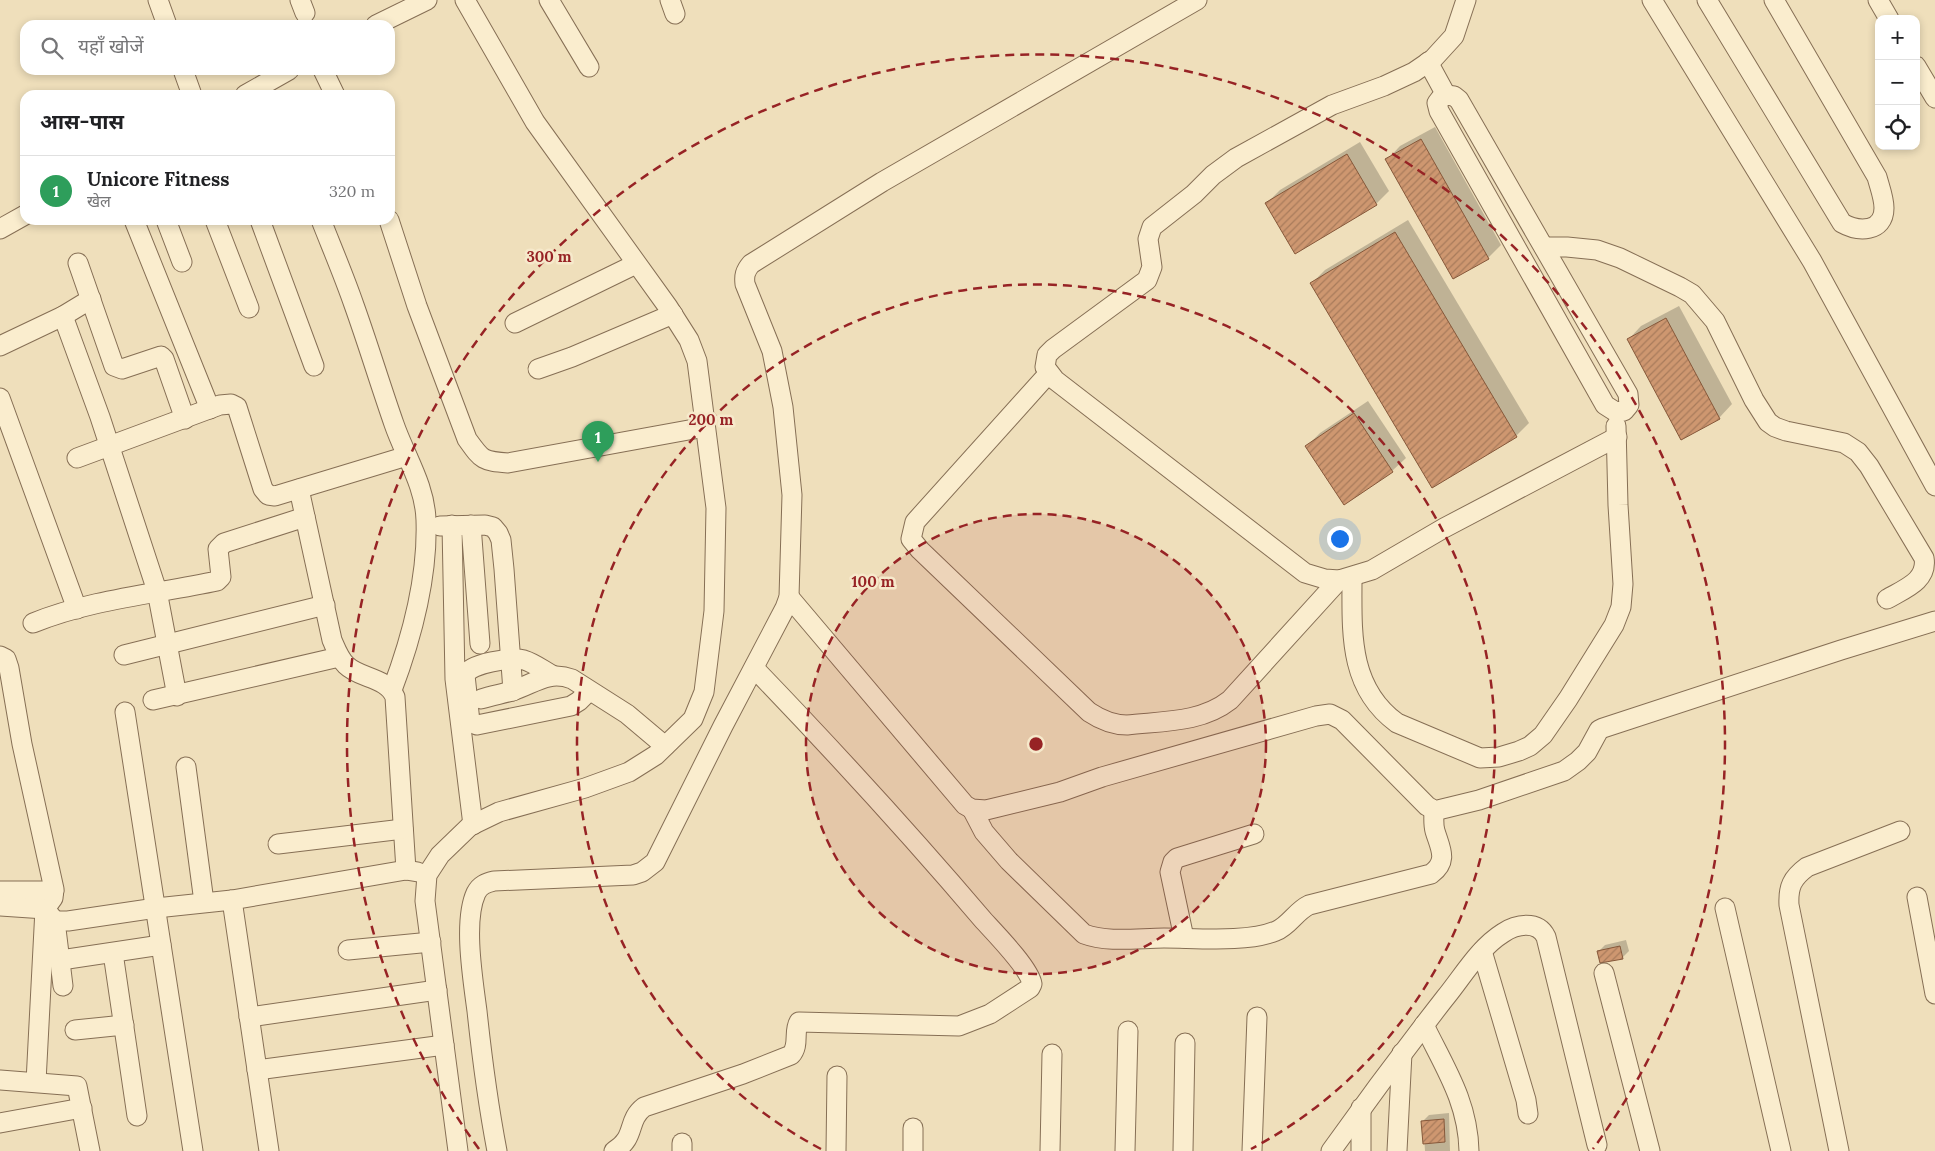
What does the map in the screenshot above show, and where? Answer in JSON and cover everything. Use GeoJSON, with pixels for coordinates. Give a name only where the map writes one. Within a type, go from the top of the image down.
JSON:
{"type":"FeatureCollection","features":[{"type":"Feature","properties":{"kind":"street"},"geometry":{"type":"LineString","coordinates":[[158,0],[165,20]]}},
{"type":"Feature","properties":{"kind":"street"},"geometry":{"type":"LineString","coordinates":[[386,20],[427,0]]}},
{"type":"Feature","properties":{"kind":"street"},"geometry":{"type":"LineString","coordinates":[[458,1151],[425,901],[427,875],[440,855],[473,825],[499,812],[585,788],[628,772],[656,755],[693,718],[704,692],[713,620],[716,508],[697,361],[689,340],[535,122],[465,0]]}},
{"type":"Feature","properties":{"kind":"street"},"geometry":{"type":"LineString","coordinates":[[549,0],[589,66]]}},
{"type":"Feature","properties":{"kind":"street"},"geometry":{"type":"LineString","coordinates":[[497,1151],[486,1093],[471,949],[471,914],[476,894],[480,887],[494,881],[633,875],[650,867],[663,849],[786,608],[789,597],[792,495],[784,408],[772,351],[745,284],[744,274],[747,268],[882,182],[1197,0]]}},
{"type":"Feature","properties":{"kind":"street"},"geometry":{"type":"LineString","coordinates":[[1466,0],[1454,36],[1444,49],[1428,62],[1414,72],[1384,86],[1312,114],[1236,158],[1152,227],[1148,239],[1152,267],[1146,280],[1053,349],[1047,355],[1045,362],[1049,374],[1149,454],[1305,573],[1319,578],[1345,578],[1372,570],[1444,528],[1617,437]]}},
{"type":"Feature","properties":{"kind":"street"},"geometry":{"type":"LineString","coordinates":[[1652,0],[1812,261],[1935,486]]}},
{"type":"Feature","properties":{"kind":"street"},"geometry":{"type":"LineString","coordinates":[[1707,0],[1842,223],[1860,230],[1872,229],[1881,220],[1884,211],[1883,198],[1877,177],[1774,0]]}},
{"type":"Feature","properties":{"kind":"street"},"geometry":{"type":"LineString","coordinates":[[1878,0],[1887,15]]}},
{"type":"Feature","properties":{"kind":"street"},"geometry":{"type":"LineString","coordinates":[[1428,62],[1446,95]]}},
{"type":"Feature","properties":{"kind":"street"},"geometry":{"type":"LineString","coordinates":[[1920,73],[1935,98]]}},
{"type":"Feature","properties":{"kind":"street"},"geometry":{"type":"LineString","coordinates":[[185,75],[190,90]]}},
{"type":"Feature","properties":{"kind":"street"},"geometry":{"type":"LineString","coordinates":[[269,89],[284,75]]}},
{"type":"Feature","properties":{"kind":"street"},"geometry":{"type":"LineString","coordinates":[[325,75],[332,90]]}},
{"type":"Feature","properties":{"kind":"street"},"geometry":{"type":"LineString","coordinates":[[1446,95],[1454,96],[1459,100],[1628,394],[1630,401],[1627,409],[1616,412],[1606,405],[1440,111],[1437,103],[1446,95]]}},
{"type":"Feature","properties":{"kind":"street"},"geometry":{"type":"LineString","coordinates":[[0,229],[20,218]]}},
{"type":"Feature","properties":{"kind":"street"},"geometry":{"type":"LineString","coordinates":[[136,225],[210,409]]}},
{"type":"Feature","properties":{"kind":"street"},"geometry":{"type":"LineString","coordinates":[[168,225],[182,262]]}},
{"type":"Feature","properties":{"kind":"street"},"geometry":{"type":"LineString","coordinates":[[217,225],[248,308]]}},
{"type":"Feature","properties":{"kind":"street"},"geometry":{"type":"LineString","coordinates":[[262,225],[314,366]]}},
{"type":"Feature","properties":{"kind":"street"},"geometry":{"type":"LineString","coordinates":[[323,225],[353,303],[394,424],[423,495],[426,527],[422,578],[413,625],[403,662],[392,690],[406,870]]}},
{"type":"Feature","properties":{"kind":"street"},"geometry":{"type":"LineString","coordinates":[[390,225],[417,306],[467,439],[480,458],[492,462],[508,462],[706,427]]}},
{"type":"Feature","properties":{"kind":"street"},"geometry":{"type":"LineString","coordinates":[[1544,248],[1567,247],[1596,250],[1620,258],[1686,290],[1702,304],[1715,322],[1754,400],[1768,422],[1775,428],[1844,443],[1858,452],[1869,466],[1924,558],[1925,570],[1921,577],[1886,600]]}},
{"type":"Feature","properties":{"kind":"street"},"geometry":{"type":"LineString","coordinates":[[78,263],[114,366],[122,369],[161,356],[164,359],[185,418]]}},
{"type":"Feature","properties":{"kind":"street"},"geometry":{"type":"LineString","coordinates":[[515,323],[636,264]]}},
{"type":"Feature","properties":{"kind":"street"},"geometry":{"type":"LineString","coordinates":[[0,346],[63,316],[91,299]]}},
{"type":"Feature","properties":{"kind":"street"},"geometry":{"type":"LineString","coordinates":[[538,369],[572,357],[672,314]]}},
{"type":"Feature","properties":{"kind":"street"},"geometry":{"type":"LineString","coordinates":[[63,316],[157,591],[177,696]]}},
{"type":"Feature","properties":{"kind":"street"},"geometry":{"type":"LineString","coordinates":[[1049,374],[915,522],[911,539],[920,550],[1090,712],[1106,722],[1128,726],[1196,717],[1219,709],[1230,700],[1345,578]]}},
{"type":"Feature","properties":{"kind":"street"},"geometry":{"type":"LineString","coordinates":[[0,398],[77,609]]}},
{"type":"Feature","properties":{"kind":"street"},"geometry":{"type":"LineString","coordinates":[[77,458],[220,405],[231,404],[237,408],[263,489],[268,495],[275,496],[407,456]]}},
{"type":"Feature","properties":{"kind":"street"},"geometry":{"type":"LineString","coordinates":[[1345,578],[1355,656],[1359,671],[1371,696],[1388,716],[1397,723],[1480,758],[1499,758],[1530,746],[1543,735],[1568,699],[1614,625],[1621,607],[1624,584],[1618,505],[1616,412]]}},
{"type":"Feature","properties":{"kind":"street"},"geometry":{"type":"LineString","coordinates":[[299,489],[332,640],[339,657],[347,666],[383,683],[392,690]]}},
{"type":"Feature","properties":{"kind":"street"},"geometry":{"type":"LineString","coordinates":[[33,624],[53,615],[77,609],[157,591],[217,581],[221,576],[218,549],[224,543],[306,518]]}},
{"type":"Feature","properties":{"kind":"street"},"geometry":{"type":"LineString","coordinates":[[426,527],[485,524],[498,533],[501,540],[513,691]]}},
{"type":"Feature","properties":{"kind":"street"},"geometry":{"type":"LineString","coordinates":[[452,525],[455,679],[473,825]]}},
{"type":"Feature","properties":{"kind":"street"},"geometry":{"type":"LineString","coordinates":[[472,525],[480,644]]}},
{"type":"Feature","properties":{"kind":"street"},"geometry":{"type":"LineString","coordinates":[[477,597],[506,595]]}},
{"type":"Feature","properties":{"kind":"street"},"geometry":{"type":"LineString","coordinates":[[789,597],[965,805],[972,810],[984,832],[1010,861],[1084,934],[1095,938],[1248,937],[1271,933],[1278,930],[1301,908],[1308,905],[1431,874],[1440,866],[1442,859],[1442,850],[1435,830],[1434,810]]}},
{"type":"Feature","properties":{"kind":"street"},"geometry":{"type":"LineString","coordinates":[[124,655],[325,605]]}},
{"type":"Feature","properties":{"kind":"street"},"geometry":{"type":"LineString","coordinates":[[972,810],[986,810],[1053,794],[1102,777],[1316,716],[1330,714],[1342,720],[1427,806],[1434,810],[1479,800],[1564,771],[1578,762],[1587,752],[1602,728],[1935,621]]}},
{"type":"Feature","properties":{"kind":"street"},"geometry":{"type":"LineString","coordinates":[[0,656],[6,659],[9,668],[17,720],[54,891],[50,915],[36,1082]]}},
{"type":"Feature","properties":{"kind":"street"},"geometry":{"type":"LineString","coordinates":[[153,700],[177,696],[339,657]]}},
{"type":"Feature","properties":{"kind":"street"},"geometry":{"type":"LineString","coordinates":[[589,691],[571,706],[477,726],[470,722],[467,709],[465,675],[467,671],[474,667],[510,659],[530,662],[552,675],[572,679],[627,714],[665,746]]}},
{"type":"Feature","properties":{"kind":"street"},"geometry":{"type":"LineString","coordinates":[[614,1151],[626,1142],[636,1116],[644,1107],[743,1074],[791,1055],[795,1049],[799,1022],[865,1022],[946,1027],[960,1026],[990,1014],[1030,988],[1032,984],[1031,978],[1018,960],[951,882],[817,733],[754,668]]}},
{"type":"Feature","properties":{"kind":"street"},"geometry":{"type":"LineString","coordinates":[[480,699],[513,691],[552,675]]}},
{"type":"Feature","properties":{"kind":"street"},"geometry":{"type":"LineString","coordinates":[[125,712],[193,1151]]}},
{"type":"Feature","properties":{"kind":"street"},"geometry":{"type":"LineString","coordinates":[[186,767],[204,902]]}},
{"type":"Feature","properties":{"kind":"street"},"geometry":{"type":"LineString","coordinates":[[278,844],[403,829]]}},
{"type":"Feature","properties":{"kind":"street"},"geometry":{"type":"LineString","coordinates":[[1839,1151],[1788,905],[1788,890],[1798,874],[1807,867],[1900,831]]}},
{"type":"Feature","properties":{"kind":"street"},"geometry":{"type":"LineString","coordinates":[[1184,938],[1170,872],[1173,862],[1177,858],[1254,834]]}},
{"type":"Feature","properties":{"kind":"street"},"geometry":{"type":"LineString","coordinates":[[0,906],[50,915],[68,921],[156,908],[232,900],[406,870],[427,875]]}},
{"type":"Feature","properties":{"kind":"street"},"geometry":{"type":"LineString","coordinates":[[0,891],[54,891]]}},
{"type":"Feature","properties":{"kind":"street"},"geometry":{"type":"LineString","coordinates":[[1917,897],[1935,994]]}},
{"type":"Feature","properties":{"kind":"street"},"geometry":{"type":"LineString","coordinates":[[232,900],[269,1151]]}},
{"type":"Feature","properties":{"kind":"street"},"geometry":{"type":"LineString","coordinates":[[1725,908],[1780,1151]]}},
{"type":"Feature","properties":{"kind":"street"},"geometry":{"type":"LineString","coordinates":[[50,915],[61,960],[63,986]]}},
{"type":"Feature","properties":{"kind":"street"},"geometry":{"type":"LineString","coordinates":[[1331,1151],[1402,1053],[1482,951],[1504,932],[1515,927],[1528,925],[1544,932],[1597,1144]]}},
{"type":"Feature","properties":{"kind":"street"},"geometry":{"type":"LineString","coordinates":[[348,950],[431,942]]}},
{"type":"Feature","properties":{"kind":"street"},"geometry":{"type":"LineString","coordinates":[[61,960],[161,945]]}},
{"type":"Feature","properties":{"kind":"street"},"geometry":{"type":"LineString","coordinates":[[1482,951],[1526,1100],[1528,1114]]}},
{"type":"Feature","properties":{"kind":"street"},"geometry":{"type":"LineString","coordinates":[[113,952],[137,1116]]}},
{"type":"Feature","properties":{"kind":"street"},"geometry":{"type":"LineString","coordinates":[[1604,973],[1650,1151]]}},
{"type":"Feature","properties":{"kind":"street"},"geometry":{"type":"LineString","coordinates":[[249,1017],[437,990]]}},
{"type":"Feature","properties":{"kind":"street"},"geometry":{"type":"LineString","coordinates":[[1252,1151],[1257,1017]]}},
{"type":"Feature","properties":{"kind":"street"},"geometry":{"type":"LineString","coordinates":[[75,1030],[124,1024]]}},
{"type":"Feature","properties":{"kind":"street"},"geometry":{"type":"LineString","coordinates":[[1424,1025],[1459,1096],[1466,1119],[1469,1151]]}},
{"type":"Feature","properties":{"kind":"street"},"geometry":{"type":"LineString","coordinates":[[1124,1151],[1128,1031]]}},
{"type":"Feature","properties":{"kind":"street"},"geometry":{"type":"LineString","coordinates":[[1183,1151],[1185,1043]]}},
{"type":"Feature","properties":{"kind":"street"},"geometry":{"type":"LineString","coordinates":[[257,1070],[444,1045]]}},
{"type":"Feature","properties":{"kind":"street"},"geometry":{"type":"LineString","coordinates":[[1397,1151],[1402,1053]]}},
{"type":"Feature","properties":{"kind":"street"},"geometry":{"type":"LineString","coordinates":[[1050,1151],[1052,1054]]}},
{"type":"Feature","properties":{"kind":"street"},"geometry":{"type":"LineString","coordinates":[[836,1151],[837,1076]]}},
{"type":"Feature","properties":{"kind":"street"},"geometry":{"type":"LineString","coordinates":[[0,1080],[77,1086],[90,1151]]}},
{"type":"Feature","properties":{"kind":"street"},"geometry":{"type":"LineString","coordinates":[[0,1123],[82,1108]]}},
{"type":"Feature","properties":{"kind":"street"},"geometry":{"type":"LineString","coordinates":[[1361,1108],[1361,1151]]}},
{"type":"Feature","properties":{"kind":"street"},"geometry":{"type":"LineString","coordinates":[[913,1151],[914,1128]]}},
{"type":"Feature","properties":{"kind":"building"},"geometry":{"type":"Polygon","coordinates":[[[1421,139],[1489,259],[1453,279],[1385,159],[1421,139]]]}},
{"type":"Feature","properties":{"kind":"building"},"geometry":{"type":"Polygon","coordinates":[[[1347,154],[1377,205],[1295,254],[1265,203],[1347,154]]]}},
{"type":"Feature","properties":{"kind":"building"},"geometry":{"type":"Polygon","coordinates":[[[1395,232],[1517,437],[1432,488],[1310,283],[1395,232]]]}},
{"type":"Feature","properties":{"kind":"building"},"geometry":{"type":"Polygon","coordinates":[[[1666,318],[1720,419],[1681,440],[1627,339],[1666,318]]]}},
{"type":"Feature","properties":{"kind":"building"},"geometry":{"type":"Polygon","coordinates":[[[1354,413],[1393,472],[1344,505],[1305,446],[1354,413]]]}},
{"type":"Feature","properties":{"kind":"building"},"geometry":{"type":"Polygon","coordinates":[[[1620,946],[1623,959],[1600,963],[1597,951],[1620,946]]]}},
{"type":"Feature","properties":{"kind":"building"},"geometry":{"type":"Polygon","coordinates":[[[1444,1119],[1445,1142],[1423,1144],[1421,1121],[1444,1119]]]}},
{"type":"Feature","properties":{"kind":"place","name":"Unicore Fitness"},"geometry":{"type":"Point","coordinates":[598,462]}}]}
